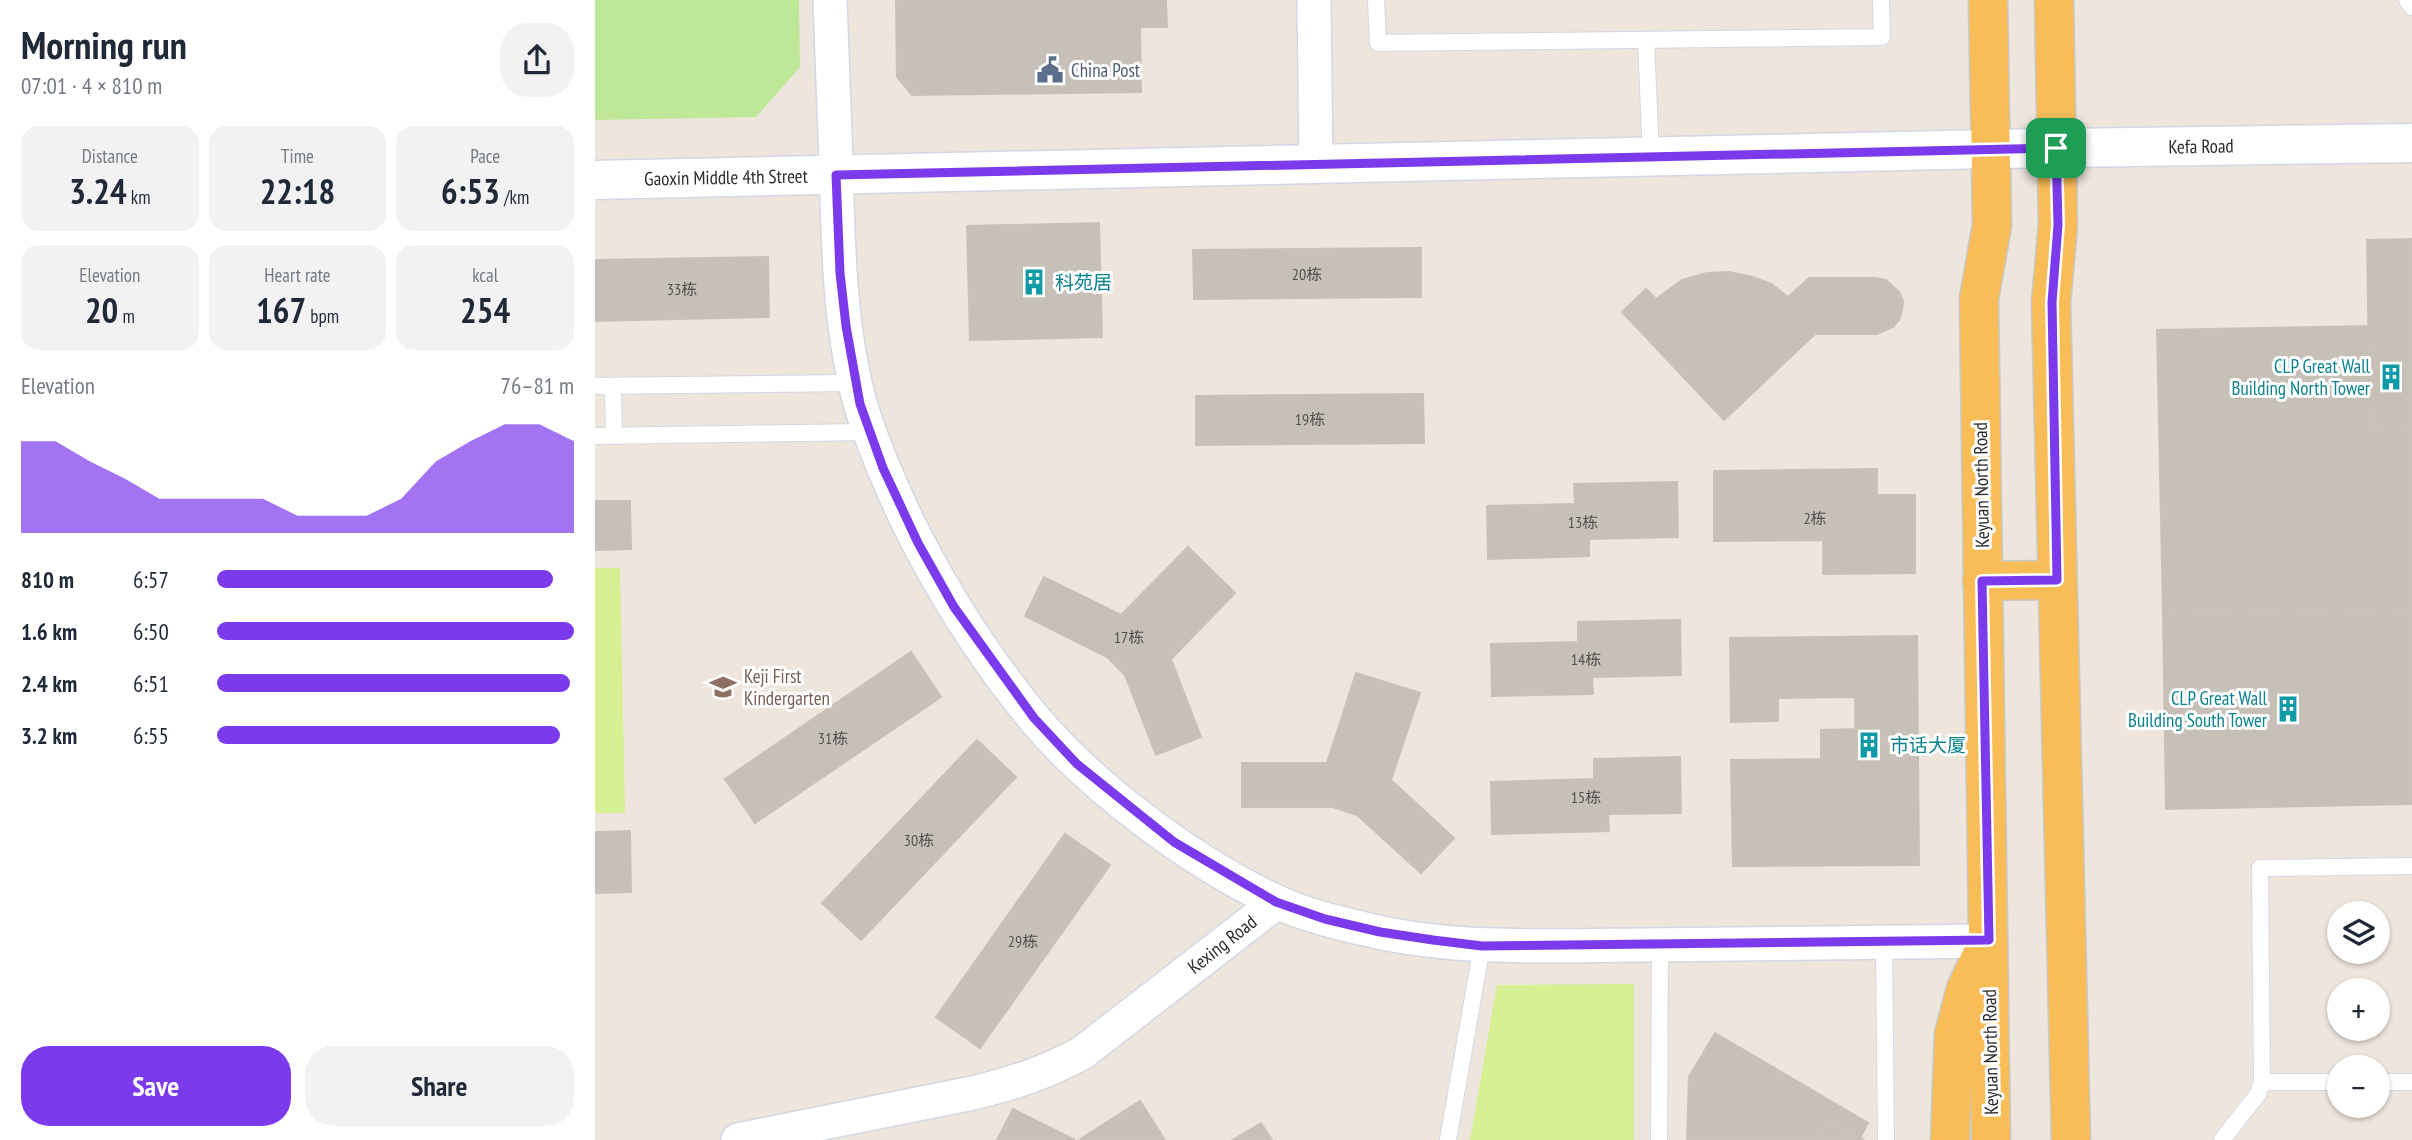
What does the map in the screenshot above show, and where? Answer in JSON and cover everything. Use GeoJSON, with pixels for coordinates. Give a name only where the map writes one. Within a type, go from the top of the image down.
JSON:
{"type":"FeatureCollection","features":[{"type":"Feature","properties":{"kind":"main road","name":"Keyuan North Road"},"geometry":{"type":"LineString","coordinates":[[1988,0],[1992,225],[1979,299],[1991,1140]]}},
{"type":"Feature","properties":{"kind":"main road"},"geometry":{"type":"LineString","coordinates":[[2054,0],[2058,225],[2052,302],[2071,1140]]}},
{"type":"Feature","properties":{"kind":"main road","name":"Kefa Road"},"geometry":{"type":"LineString","coordinates":[[1990,149],[2412,143]]}},
{"type":"Feature","properties":{"kind":"main road","name":"Gaoxin Middle 4th Street"},"geometry":{"type":"LineString","coordinates":[[595,180],[1990,149]]}},
{"type":"Feature","properties":{"kind":"main road"},"geometry":{"type":"LineString","coordinates":[[1982,581],[2057,580]]}},
{"type":"Feature","properties":{"kind":"main road"},"geometry":{"type":"LineString","coordinates":[[1950,1140],[1954,1034],[1966,989],[1989,940]]}},
{"type":"Feature","properties":{"kind":"street"},"geometry":{"type":"LineString","coordinates":[[830,0],[840,273],[856,383],[883,468],[918,543],[954,607],[1034,718],[1077,764],[1174,842],[1276,902]]}},
{"type":"Feature","properties":{"kind":"street"},"geometry":{"type":"LineString","coordinates":[[1314,0],[1316,164]]}},
{"type":"Feature","properties":{"kind":"street","name":"Kexing Road"},"geometry":{"type":"LineString","coordinates":[[737,1140],[974,1093],[1049,1071],[1082,1053],[1276,902],[1325,919],[1380,932],[1482,946],[1989,940]]}},
{"type":"Feature","properties":{"kind":"lane"},"geometry":{"type":"LineString","coordinates":[[1376,0],[1378,43],[1882,37],[1881,0]]}},
{"type":"Feature","properties":{"kind":"lane"},"geometry":{"type":"LineString","coordinates":[[2407,0],[2412,7]]}},
{"type":"Feature","properties":{"kind":"lane"},"geometry":{"type":"LineString","coordinates":[[1646,41],[1651,157]]}},
{"type":"Feature","properties":{"kind":"lane"},"geometry":{"type":"LineString","coordinates":[[595,386],[856,383]]}},
{"type":"Feature","properties":{"kind":"lane"},"geometry":{"type":"LineString","coordinates":[[613,386],[614,436]]}},
{"type":"Feature","properties":{"kind":"lane"},"geometry":{"type":"LineString","coordinates":[[595,436],[870,432]]}},
{"type":"Feature","properties":{"kind":"lane"},"geometry":{"type":"LineString","coordinates":[[2223,1140],[2258,1094],[2262,1082],[2260,868],[2412,866]]}},
{"type":"Feature","properties":{"kind":"lane"},"geometry":{"type":"LineString","coordinates":[[1884,943],[1886,1140]]}},
{"type":"Feature","properties":{"kind":"lane"},"geometry":{"type":"LineString","coordinates":[[1659,1140],[1660,945]]}},
{"type":"Feature","properties":{"kind":"lane"},"geometry":{"type":"LineString","coordinates":[[1448,1140],[1482,946]]}},
{"type":"Feature","properties":{"kind":"lane"},"geometry":{"type":"LineString","coordinates":[[2262,1082],[2327,1082]]}},
{"type":"Feature","properties":{"kind":"lane"},"geometry":{"type":"LineString","coordinates":[[2390,1082],[2412,1082]]}},
{"type":"Feature","properties":{"kind":"green space"},"geometry":{"type":"Polygon","coordinates":[[[595,0],[799,0],[800,67],[756,117],[595,120],[595,0]]]}},
{"type":"Feature","properties":{"kind":"green space"},"geometry":{"type":"Polygon","coordinates":[[[595,568],[620,568],[625,813],[595,813],[595,568]]]}},
{"type":"Feature","properties":{"kind":"green space"},"geometry":{"type":"Polygon","coordinates":[[[1634,984],[1634,1140],[1470,1140],[1497,985],[1634,984]]]}},
{"type":"Feature","properties":{"kind":"building"},"geometry":{"type":"Polygon","coordinates":[[[896,0],[1166,0],[1167,27],[1140,27],[1141,92],[912,95],[897,77],[896,0]]]}},
{"type":"Feature","properties":{"kind":"building","name":"科苑居"},"geometry":{"type":"Polygon","coordinates":[[[1099,223],[1102,337],[970,340],[967,226],[1099,223]]]}},
{"type":"Feature","properties":{"kind":"building","name":"CLP Great Wall Building North Tower"},"geometry":{"type":"Polygon","coordinates":[[[2412,239],[2412,427],[2370,428],[2367,240],[2412,239]]]}},
{"type":"Feature","properties":{"kind":"building"},"geometry":{"type":"Polygon","coordinates":[[[1421,248],[1421,297],[1194,299],[1193,250],[1421,248]]]}},
{"type":"Feature","properties":{"kind":"building"},"geometry":{"type":"Polygon","coordinates":[[[768,257],[769,317],[595,321],[595,260],[768,257]]]}},
{"type":"Feature","properties":{"kind":"building"},"geometry":{"type":"Polygon","coordinates":[[[1729,272],[1771,284],[1788,297],[1809,278],[1886,280],[1899,292],[1903,301],[1902,310],[1893,327],[1877,334],[1815,334],[1724,420],[1622,312],[1646,289],[1656,299],[1682,280],[1707,273],[1729,272]]]}},
{"type":"Feature","properties":{"kind":"building"},"geometry":{"type":"Polygon","coordinates":[[[2368,326],[2370,428],[2412,427],[2412,609],[2163,614],[2157,330],[2368,326]]]}},
{"type":"Feature","properties":{"kind":"building"},"geometry":{"type":"Polygon","coordinates":[[[1423,394],[1424,443],[1196,445],[1196,396],[1423,394]]]}},
{"type":"Feature","properties":{"kind":"building"},"geometry":{"type":"Polygon","coordinates":[[[1877,469],[1877,495],[1915,495],[1915,573],[1823,574],[1823,540],[1714,541],[1714,471],[1877,469]]]}},
{"type":"Feature","properties":{"kind":"building"},"geometry":{"type":"Polygon","coordinates":[[[1677,482],[1678,537],[1589,539],[1589,556],[1488,559],[1487,506],[1575,504],[1574,484],[1677,482]]]}},
{"type":"Feature","properties":{"kind":"building"},"geometry":{"type":"Polygon","coordinates":[[[595,501],[630,501],[631,549],[595,550],[595,501]]]}},
{"type":"Feature","properties":{"kind":"building"},"geometry":{"type":"Polygon","coordinates":[[[1188,547],[1235,593],[1171,659],[1201,737],[1156,755],[1125,675],[1107,657],[1025,616],[1044,577],[1121,615],[1188,547]]]}},
{"type":"Feature","properties":{"kind":"building","name":"CLP Great Wall Building South Tower"},"geometry":{"type":"Polygon","coordinates":[[[2412,609],[2412,804],[2166,809],[2163,614],[2412,609]]]}},
{"type":"Feature","properties":{"kind":"building"},"geometry":{"type":"Polygon","coordinates":[[[1680,620],[1681,675],[1592,677],[1593,694],[1492,696],[1491,644],[1578,642],[1578,622],[1680,620]]]}},
{"type":"Feature","properties":{"kind":"building","name":"市话大厦"},"geometry":{"type":"Polygon","coordinates":[[[1917,636],[1919,865],[1733,866],[1731,760],[1821,759],[1821,730],[1855,729],[1855,697],[1778,698],[1778,721],[1731,722],[1730,638],[1917,636]]]}},
{"type":"Feature","properties":{"kind":"building"},"geometry":{"type":"Polygon","coordinates":[[[911,652],[941,697],[755,823],[725,779],[911,652]]]}},
{"type":"Feature","properties":{"kind":"building"},"geometry":{"type":"Polygon","coordinates":[[[1356,673],[1420,693],[1391,780],[1454,838],[1421,873],[1357,815],[1333,807],[1242,807],[1242,763],[1327,763],[1356,673]]]}},
{"type":"Feature","properties":{"kind":"building"},"geometry":{"type":"Polygon","coordinates":[[[977,740],[1016,777],[861,940],[822,903],[977,740]]]}},
{"type":"Feature","properties":{"kind":"building"},"geometry":{"type":"Polygon","coordinates":[[[1680,757],[1681,813],[1608,814],[1609,831],[1492,834],[1491,782],[1594,779],[1594,759],[1680,757]]]}},
{"type":"Feature","properties":{"kind":"building"},"geometry":{"type":"Polygon","coordinates":[[[630,831],[631,892],[595,893],[595,832],[630,831]]]}},
{"type":"Feature","properties":{"kind":"building"},"geometry":{"type":"Polygon","coordinates":[[[1065,834],[1110,865],[980,1048],[936,1017],[1065,834]]]}},
{"type":"Feature","properties":{"kind":"building"},"geometry":{"type":"Polygon","coordinates":[[[1715,1033],[1868,1123],[1860,1138],[1864,1140],[1687,1140],[1689,1077],[1715,1033]]]}},
{"type":"Feature","properties":{"kind":"building"},"geometry":{"type":"Polygon","coordinates":[[[1140,1101],[1165,1140],[1079,1140],[1140,1101]]]}},
{"type":"Feature","properties":{"kind":"building"},"geometry":{"type":"Polygon","coordinates":[[[1140,1101],[1165,1140],[1079,1140],[1140,1101]]]}},
{"type":"Feature","properties":{"kind":"building"},"geometry":{"type":"Polygon","coordinates":[[[1013,1109],[1075,1140],[997,1140],[1013,1109]]]}},
{"type":"Feature","properties":{"kind":"building"},"geometry":{"type":"Polygon","coordinates":[[[1013,1109],[1075,1140],[997,1140],[1013,1109]]]}},
{"type":"Feature","properties":{"kind":"building"},"geometry":{"type":"Polygon","coordinates":[[[1826,1119],[1860,1138],[1864,1140],[1814,1140],[1826,1119]]]}},
{"type":"Feature","properties":{"kind":"building"},"geometry":{"type":"Polygon","coordinates":[[[1261,1123],[1272,1140],[1233,1140],[1261,1123]]]}},
{"type":"Feature","properties":{"kind":"building"},"geometry":{"type":"Polygon","coordinates":[[[1261,1123],[1272,1140],[1233,1140],[1261,1123]]]}},
{"type":"Feature","properties":{"kind":"place","name":"China Post"},"geometry":{"type":"Point","coordinates":[1050,70]}},
{"type":"Feature","properties":{"kind":"place","name":"科苑居"},"geometry":{"type":"Point","coordinates":[1034,282]}},
{"type":"Feature","properties":{"kind":"place","name":"CLP Great Wall Building North Tower"},"geometry":{"type":"Point","coordinates":[2391,377]}},
{"type":"Feature","properties":{"kind":"place","name":"Keji First Kindergarten"},"geometry":{"type":"Point","coordinates":[723,687]}},
{"type":"Feature","properties":{"kind":"place","name":"CLP Great Wall Building South Tower"},"geometry":{"type":"Point","coordinates":[2288,709]}},
{"type":"Feature","properties":{"kind":"place","name":"市话大厦"},"geometry":{"type":"Point","coordinates":[1869,745]}},
{"type":"Feature","properties":{"kind":"route"},"geometry":{"type":"LineString","coordinates":[[2056,148],[2058,225],[2052,302],[2057,580],[1982,581],[1989,940],[1482,946],[1380,932],[1325,919],[1276,902],[1174,842],[1077,764],[1034,718],[991,662],[954,607],[918,543],[883,468],[860,404],[840,273],[836,175],[2056,148]]}}]}
